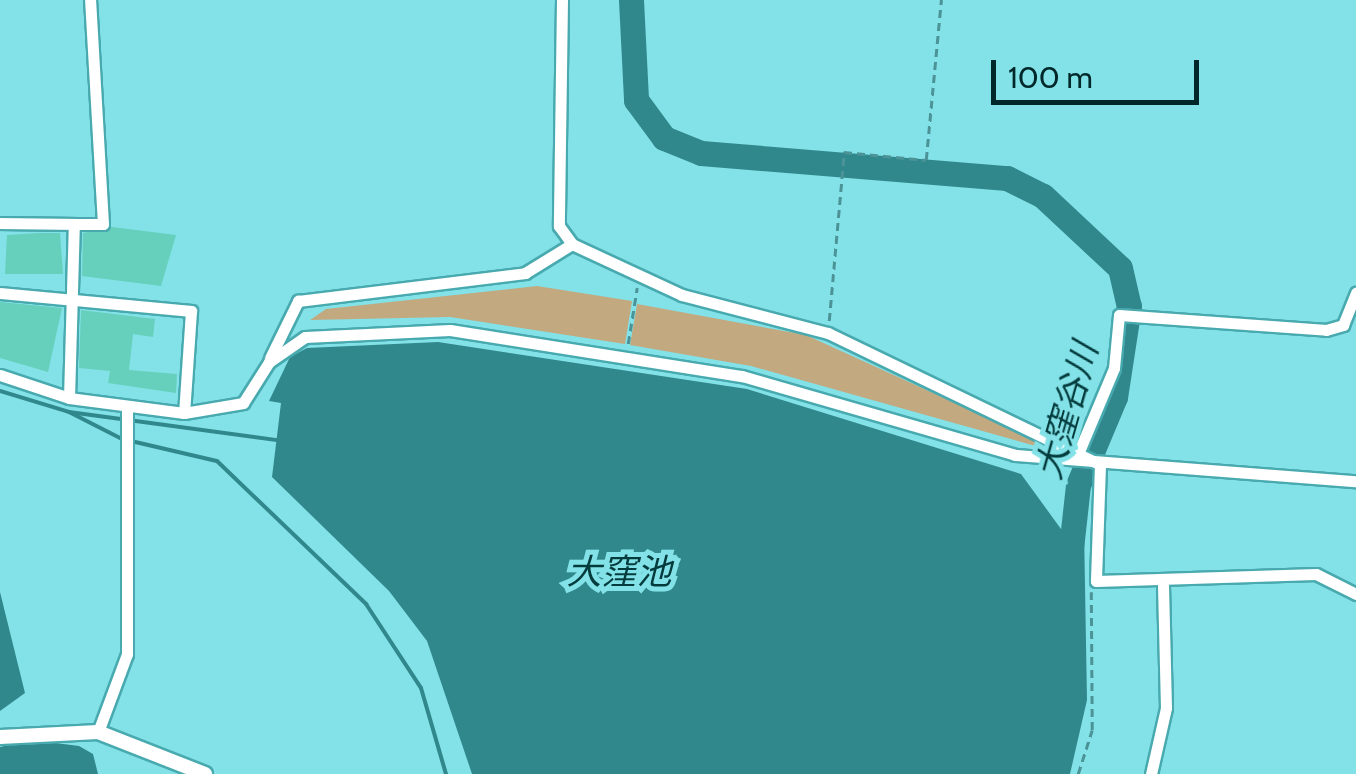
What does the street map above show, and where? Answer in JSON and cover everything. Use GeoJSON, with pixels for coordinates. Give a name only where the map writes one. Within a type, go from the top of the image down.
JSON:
{"type":"FeatureCollection","features":[{"type":"Feature","properties":{"kind":"street"},"geometry":{"type":"LineString","coordinates":[[0,223],[103,224],[90,0]]}},
{"type":"Feature","properties":{"kind":"street"},"geometry":{"type":"LineString","coordinates":[[562,0],[559,226],[572,244],[682,295],[828,333],[1090,459]]}},
{"type":"Feature","properties":{"kind":"street"},"geometry":{"type":"LineString","coordinates":[[69,398],[74,224]]}},
{"type":"Feature","properties":{"kind":"street"},"geometry":{"type":"LineString","coordinates":[[0,375],[69,398],[126,410],[184,413],[243,403],[298,300],[525,273],[572,244]]}},
{"type":"Feature","properties":{"kind":"street"},"geometry":{"type":"LineString","coordinates":[[0,293],[191,311],[184,413]]}},
{"type":"Feature","properties":{"kind":"street"},"geometry":{"type":"LineString","coordinates":[[1356,294],[1343,324],[1326,330],[1130,316],[1090,459],[1096,581],[1164,585],[1316,574],[1356,594]]}},
{"type":"Feature","properties":{"kind":"street"},"geometry":{"type":"LineString","coordinates":[[268,362],[288,343],[325,333],[450,330],[742,376],[1015,455],[1356,480]]}},
{"type":"Feature","properties":{"kind":"street"},"geometry":{"type":"LineString","coordinates":[[98,732],[126,654],[131,525],[122,438],[126,410]]}},
{"type":"Feature","properties":{"kind":"street"},"geometry":{"type":"LineString","coordinates":[[1151,774],[1166,708],[1164,585]]}},
{"type":"Feature","properties":{"kind":"street"},"geometry":{"type":"LineString","coordinates":[[0,737],[98,732],[205,774]]}},
{"type":"Feature","properties":{"kind":"path"},"geometry":{"type":"LineString","coordinates":[[828,333],[843,157],[926,160],[941,0]]}},
{"type":"Feature","properties":{"kind":"path"},"geometry":{"type":"LineString","coordinates":[[627,350],[636,293]]}},
{"type":"Feature","properties":{"kind":"path"},"geometry":{"type":"LineString","coordinates":[[1078,774],[1092,730],[1096,581]]}},
{"type":"Feature","properties":{"kind":"shaded area"},"geometry":{"type":"Polygon","coordinates":[[[537,286],[632,301],[625,344],[450,317],[310,320],[326,309],[537,286]]]}},
{"type":"Feature","properties":{"kind":"shaded area"},"geometry":{"type":"Polygon","coordinates":[[[637,304],[806,335],[1071,456],[751,366],[630,345],[637,304]]]}},
{"type":"Feature","properties":{"kind":"water","name":"大窪池"},"geometry":{"type":"Polygon","coordinates":[[[438,342],[747,389],[1021,474],[1061,529],[1084,528],[1087,700],[1070,774],[472,774],[427,641],[389,591],[272,477],[281,403],[269,401],[290,357],[307,348],[438,342]]]}},
{"type":"Feature","properties":{"kind":"water"},"geometry":{"type":"Polygon","coordinates":[[[0,592],[25,693],[0,711],[0,592]]]}},
{"type":"Feature","properties":{"kind":"water"},"geometry":{"type":"Polygon","coordinates":[[[32,740],[79,746],[93,754],[98,774],[0,774],[0,747],[32,740]]]}},
{"type":"Feature","properties":{"kind":"building"},"geometry":{"type":"Polygon","coordinates":[[[112,227],[176,235],[161,286],[82,276],[83,233],[112,227]]]}},
{"type":"Feature","properties":{"kind":"building"},"geometry":{"type":"Polygon","coordinates":[[[60,233],[63,274],[5,274],[7,235],[60,233]]]}},
{"type":"Feature","properties":{"kind":"building"},"geometry":{"type":"Polygon","coordinates":[[[0,302],[62,308],[48,372],[0,358],[0,302]]]}},
{"type":"Feature","properties":{"kind":"building"},"geometry":{"type":"Polygon","coordinates":[[[81,310],[155,319],[153,337],[133,334],[129,370],[177,374],[176,393],[108,383],[110,371],[79,368],[81,310]]]}},
{"type":"Feature","properties":{"kind":"waterway","name":"大窪谷川"},"geometry":{"type":"LineString","coordinates":[[631,0],[636,100],[664,138],[701,153],[1007,178],[1043,196],[1120,268],[1129,306],[1115,397],[1078,485],[1070,557]]}},
{"type":"Feature","properties":{"kind":"waterway"},"geometry":{"type":"LineString","coordinates":[[0,391],[69,412],[277,440]]}},
{"type":"Feature","properties":{"kind":"waterway"},"geometry":{"type":"LineString","coordinates":[[69,412],[122,439]]}},
{"type":"Feature","properties":{"kind":"waterway"},"geometry":{"type":"LineString","coordinates":[[131,441],[217,461],[366,604],[421,688],[446,774]]}}]}
